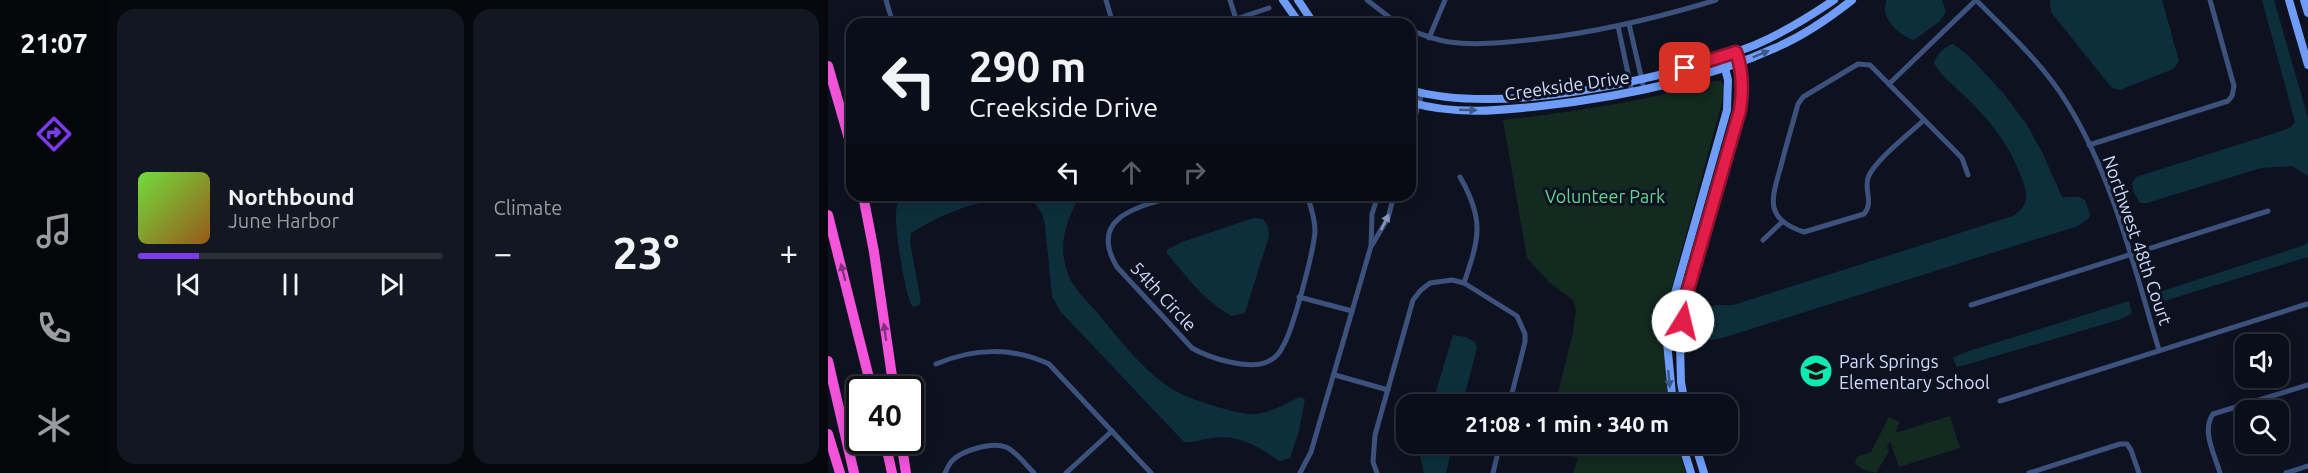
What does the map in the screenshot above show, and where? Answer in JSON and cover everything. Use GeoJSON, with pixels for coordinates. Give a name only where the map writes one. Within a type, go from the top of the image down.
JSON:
{"type":"FeatureCollection","features":[{"type":"Feature","properties":{"kind":"highway"},"geometry":{"type":"LineString","coordinates":[[828,66],[846,128]]}},
{"type":"Feature","properties":{"kind":"highway"},"geometry":{"type":"LineString","coordinates":[[864,201],[892,376]]}},
{"type":"Feature","properties":{"kind":"highway"},"geometry":{"type":"LineString","coordinates":[[828,215],[868,376]]}},
{"type":"Feature","properties":{"kind":"highway"},"geometry":{"type":"LineString","coordinates":[[828,361],[854,473]]}},
{"type":"Feature","properties":{"kind":"highway"},"geometry":{"type":"LineString","coordinates":[[828,434],[840,473]]}},
{"type":"Feature","properties":{"kind":"highway"},"geometry":{"type":"LineString","coordinates":[[888,454],[892,473]]}},
{"type":"Feature","properties":{"kind":"highway"},"geometry":{"type":"LineString","coordinates":[[903,454],[906,473]]}},
{"type":"Feature","properties":{"kind":"street"},"geometry":{"type":"LineString","coordinates":[[886,0],[891,18]]}},
{"type":"Feature","properties":{"kind":"street"},"geometry":{"type":"LineString","coordinates":[[1106,0],[1111,18]]}},
{"type":"Feature","properties":{"kind":"street"},"geometry":{"type":"LineString","coordinates":[[1230,0],[1236,18]]}},
{"type":"Feature","properties":{"kind":"street"},"geometry":{"type":"LineString","coordinates":[[1283,0],[1296,18]]}},
{"type":"Feature","properties":{"kind":"street"},"geometry":{"type":"LineString","coordinates":[[1298,0],[1310,18]]}},
{"type":"Feature","properties":{"kind":"street"},"geometry":{"type":"LineString","coordinates":[[1367,0],[1390,18]]}},
{"type":"Feature","properties":{"kind":"street"},"geometry":{"type":"LineString","coordinates":[[1429,38],[1445,0]]}},
{"type":"Feature","properties":{"kind":"street"},"geometry":{"type":"LineString","coordinates":[[1416,33],[1429,38],[1475,43],[1516,41],[1618,27],[1716,0]]}},
{"type":"Feature","properties":{"kind":"street","name":"Creekside Drive"},"geometry":{"type":"LineString","coordinates":[[1416,92],[1460,99],[1498,98],[1554,93],[1630,81],[1736,52],[1792,27],[1834,0]]}},
{"type":"Feature","properties":{"kind":"street","name":"Creekside Drive"},"geometry":{"type":"LineString","coordinates":[[1416,103],[1459,110],[1498,110],[1566,103],[1632,92],[1740,63],[1797,38],[1852,0]]}},
{"type":"Feature","properties":{"kind":"street"},"geometry":{"type":"LineString","coordinates":[[1889,84],[1976,0]]}},
{"type":"Feature","properties":{"kind":"street","name":"Northwest 48th Court"},"geometry":{"type":"LineString","coordinates":[[1976,0],[2041,69],[2066,102],[2089,145],[2130,254],[2159,350]]}},
{"type":"Feature","properties":{"kind":"street"},"geometry":{"type":"LineString","coordinates":[[2089,145],[2228,100],[2232,96],[2234,87],[2210,0]]}},
{"type":"Feature","properties":{"kind":"street"},"geometry":{"type":"LineString","coordinates":[[2289,0],[2308,65]]}},
{"type":"Feature","properties":{"kind":"street"},"geometry":{"type":"LineString","coordinates":[[2304,0],[2308,13]]}},
{"type":"Feature","properties":{"kind":"street"},"geometry":{"type":"LineString","coordinates":[[1239,18],[1269,8]]}},
{"type":"Feature","properties":{"kind":"street"},"geometry":{"type":"LineString","coordinates":[[1629,24],[1644,89]]}},
{"type":"Feature","properties":{"kind":"street"},"geometry":{"type":"LineString","coordinates":[[1618,27],[1632,92]]}},
{"type":"Feature","properties":{"kind":"street"},"geometry":{"type":"LineString","coordinates":[[1683,394],[1680,343],[1685,300],[1740,110],[1742,93],[1740,63],[1736,52]]}},
{"type":"Feature","properties":{"kind":"street"},"geometry":{"type":"LineString","coordinates":[[1672,394],[1667,342],[1673,300],[1727,110],[1729,94],[1722,56]]}},
{"type":"Feature","properties":{"kind":"street"},"geometry":{"type":"LineString","coordinates":[[1924,120],[1873,168],[1868,179],[1870,200],[1864,214],[1804,232],[1782,222],[1776,213],[1773,193],[1798,104],[1803,97],[1857,64],[1870,65],[1962,158],[1968,175]]}},
{"type":"Feature","properties":{"kind":"street"},"geometry":{"type":"LineString","coordinates":[[1416,100],[1422,93]]}},
{"type":"Feature","properties":{"kind":"street"},"geometry":{"type":"LineString","coordinates":[[1460,177],[1472,197],[1478,237],[1464,283]]}},
{"type":"Feature","properties":{"kind":"street","name":"54th Circle"},"geometry":{"type":"LineString","coordinates":[[1162,201],[1121,215],[1111,231],[1109,250],[1117,267],[1192,348],[1244,365],[1268,362],[1277,356],[1285,345],[1315,231],[1314,216],[1309,201]]}},
{"type":"Feature","properties":{"kind":"street"},"geometry":{"type":"LineString","coordinates":[[1300,473],[1311,452],[1335,375],[1371,246],[1372,214],[1376,201]]}},
{"type":"Feature","properties":{"kind":"street"},"geometry":{"type":"LineString","coordinates":[[1371,246],[1388,218],[1392,201]]}},
{"type":"Feature","properties":{"kind":"street"},"geometry":{"type":"LineString","coordinates":[[1971,305],[2268,211]]}},
{"type":"Feature","properties":{"kind":"street"},"geometry":{"type":"LineString","coordinates":[[1763,240],[1782,222]]}},
{"type":"Feature","properties":{"kind":"street"},"geometry":{"type":"LineString","coordinates":[[1377,473],[1372,449],[1413,300],[1430,283],[1452,280],[1464,283],[1517,316],[1522,325],[1525,342],[1512,394]]}},
{"type":"Feature","properties":{"kind":"street"},"geometry":{"type":"LineString","coordinates":[[1299,297],[1352,311]]}},
{"type":"Feature","properties":{"kind":"street"},"geometry":{"type":"LineString","coordinates":[[2000,401],[2307,304]]}},
{"type":"Feature","properties":{"kind":"street"},"geometry":{"type":"LineString","coordinates":[[936,364],[956,356],[1012,351],[1031,355],[1049,364],[1151,473]]}},
{"type":"Feature","properties":{"kind":"street"},"geometry":{"type":"LineString","coordinates":[[1335,375],[1388,390]]}},
{"type":"Feature","properties":{"kind":"street"},"geometry":{"type":"LineString","coordinates":[[2220,473],[2207,429],[2208,421],[2213,414],[2308,385]]}},
{"type":"Feature","properties":{"kind":"street"},"geometry":{"type":"LineString","coordinates":[[1066,473],[1112,431]]}},
{"type":"Feature","properties":{"kind":"street"},"geometry":{"type":"LineString","coordinates":[[2029,473],[2120,444],[2127,444],[2131,450],[2139,473]]}},
{"type":"Feature","properties":{"kind":"street"},"geometry":{"type":"LineString","coordinates":[[945,473],[951,461],[960,454],[992,446],[1004,446],[1034,473]]}},
{"type":"Feature","properties":{"kind":"street"},"geometry":{"type":"LineString","coordinates":[[1492,473],[1497,454]]}},
{"type":"Feature","properties":{"kind":"street"},"geometry":{"type":"LineString","coordinates":[[1685,454],[1691,473]]}},
{"type":"Feature","properties":{"kind":"street"},"geometry":{"type":"LineString","coordinates":[[1698,454],[1704,473]]}},
{"type":"Feature","properties":{"kind":"street"},"geometry":{"type":"LineString","coordinates":[[2286,473],[2308,466]]}},
{"type":"Feature","properties":{"kind":"green space","name":"Volunteer Park"},"geometry":{"type":"Polygon","coordinates":[[[1715,81],[1721,81],[1724,86],[1724,95],[1668,301],[1664,334],[1667,394],[1558,394],[1573,333],[1576,309],[1573,300],[1549,282],[1527,258],[1503,120],[1610,105],[1715,81]]]}},
{"type":"Feature","properties":{"kind":"green space"},"geometry":{"type":"Polygon","coordinates":[[[1950,416],[1960,448],[1899,467],[1890,441],[1887,447],[1889,451],[1876,473],[1862,469],[1855,463],[1857,457],[1871,452],[1889,417],[1900,422],[1895,433],[1950,416]]]}},
{"type":"Feature","properties":{"kind":"green space"},"geometry":{"type":"Polygon","coordinates":[[[1561,454],[1680,454],[1686,473],[1573,473],[1578,458],[1561,454]]]}},
{"type":"Feature","properties":{"kind":"water"},"geometry":{"type":"Polygon","coordinates":[[[1886,0],[1942,0],[1946,12],[1940,21],[1914,40],[1902,34],[1890,23],[1885,13],[1886,0]]]}},
{"type":"Feature","properties":{"kind":"water"},"geometry":{"type":"Polygon","coordinates":[[[2050,0],[2162,0],[2179,61],[2173,69],[2120,90],[2112,88],[2051,12],[2050,0]]]}},
{"type":"Feature","properties":{"kind":"water"},"geometry":{"type":"Polygon","coordinates":[[[2262,0],[2274,0],[2308,118],[2308,176],[2292,166],[2261,168],[2147,203],[2140,203],[2132,184],[2136,177],[2278,132],[2291,127],[2295,122],[2262,0]]]}},
{"type":"Feature","properties":{"kind":"water"},"geometry":{"type":"Polygon","coordinates":[[[1953,44],[1969,56],[2004,94],[2027,125],[2062,197],[2079,197],[2085,200],[2090,214],[2089,218],[2078,226],[1710,340],[1705,332],[1704,320],[1709,308],[1716,305],[1733,305],[2013,216],[2019,212],[2025,203],[2025,189],[2005,143],[1983,115],[1944,77],[1934,63],[1941,51],[1953,44]]]}},
{"type":"Feature","properties":{"kind":"water"},"geometry":{"type":"Polygon","coordinates":[[[898,201],[993,201],[954,211],[911,233],[910,242],[921,302],[918,306],[913,307],[904,277],[897,233],[898,201]]]}},
{"type":"Feature","properties":{"kind":"water"},"geometry":{"type":"Polygon","coordinates":[[[1034,201],[1078,201],[1064,237],[1063,255],[1068,275],[1125,346],[1163,383],[1181,394],[1210,405],[1248,414],[1268,412],[1299,397],[1305,399],[1299,431],[1290,458],[1279,461],[1248,442],[1231,438],[1184,442],[1060,311],[1052,296],[1042,214],[1034,201]]]}},
{"type":"Feature","properties":{"kind":"water"},"geometry":{"type":"Polygon","coordinates":[[[1254,218],[1263,219],[1268,227],[1269,236],[1245,313],[1232,316],[1196,288],[1167,253],[1167,250],[1182,242],[1254,218]]]}},
{"type":"Feature","properties":{"kind":"water"},"geometry":{"type":"Polygon","coordinates":[[[2308,241],[2308,257],[2161,302],[2156,293],[2305,245],[2308,241]]]}},
{"type":"Feature","properties":{"kind":"water"},"geometry":{"type":"Polygon","coordinates":[[[2129,301],[2132,314],[2118,320],[1957,367],[1953,358],[1963,353],[2129,301]]]}},
{"type":"Feature","properties":{"kind":"water"},"geometry":{"type":"Polygon","coordinates":[[[1453,335],[1466,337],[1475,342],[1477,348],[1465,394],[1435,394],[1453,335]]]}},
{"type":"Feature","properties":{"kind":"water"},"geometry":{"type":"Polygon","coordinates":[[[1420,454],[1451,454],[1446,473],[1424,473],[1420,454]]]}},
{"type":"Feature","properties":{"kind":"place","name":"Park Springs Elementary School"},"geometry":{"type":"Point","coordinates":[1816,371]}},
{"type":"Feature","properties":{"kind":"route"},"geometry":{"type":"LineString","coordinates":[[1683,321],[1685,300],[1740,110],[1742,93],[1742,75],[1736,52],[1685,68]]}}]}
